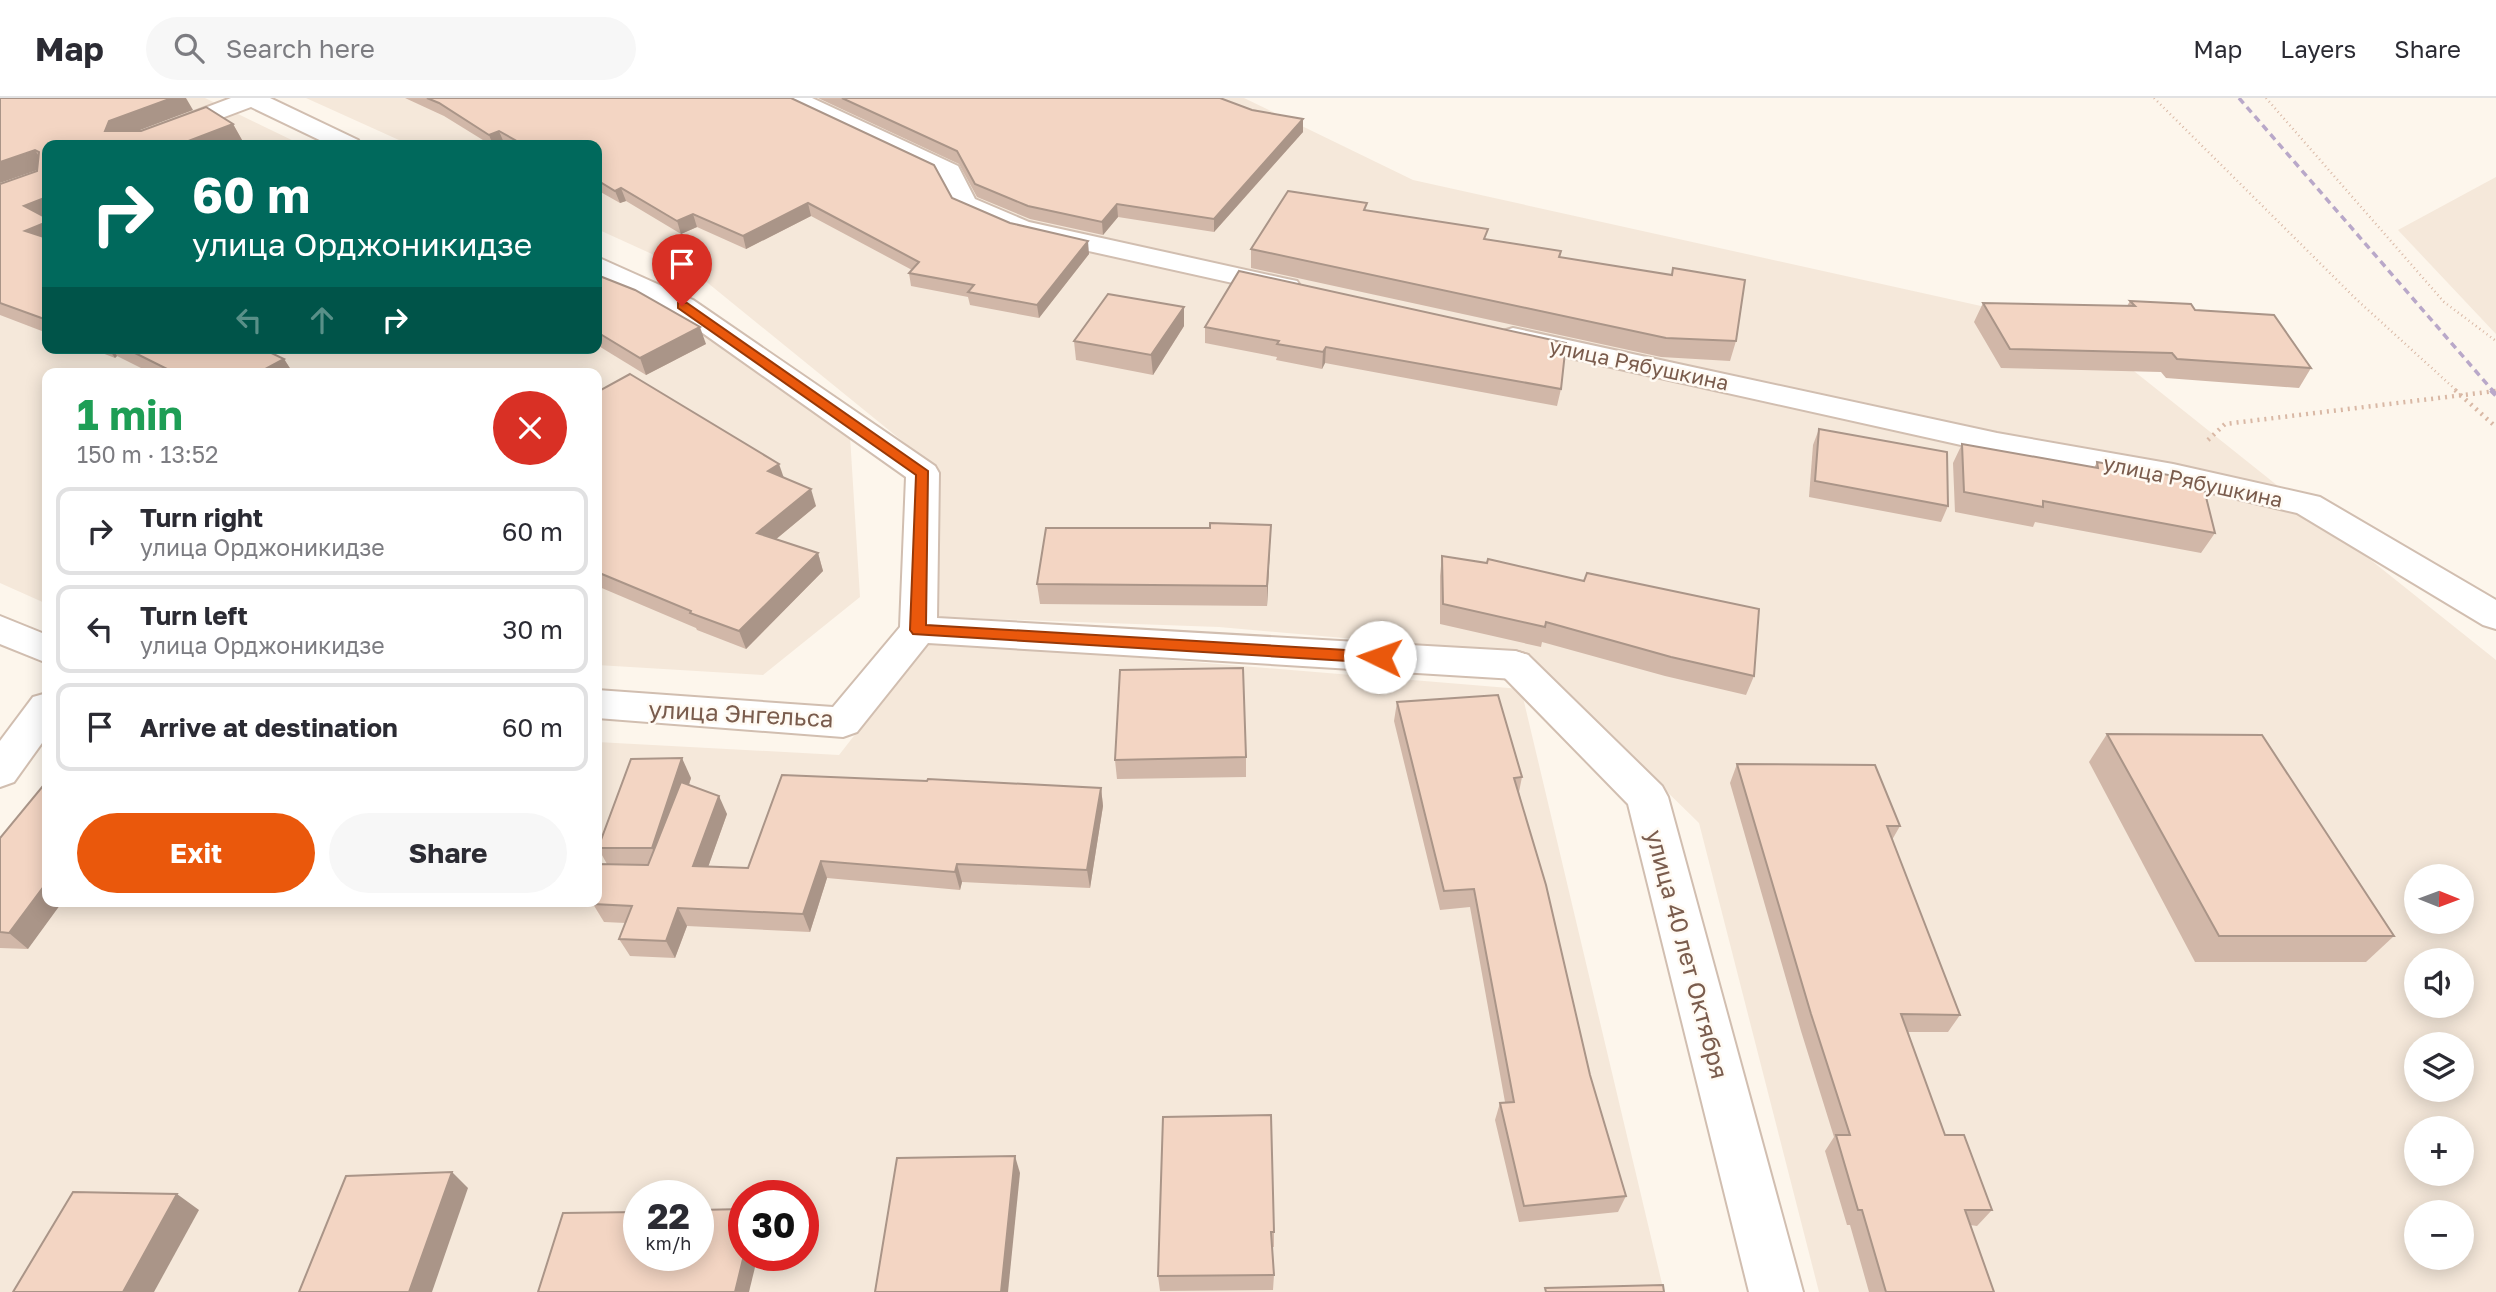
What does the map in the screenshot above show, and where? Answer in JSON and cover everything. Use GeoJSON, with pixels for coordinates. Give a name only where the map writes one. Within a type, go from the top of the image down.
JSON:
{"type":"FeatureCollection","features":[{"type":"Feature","properties":{"kind":"street"},"geometry":{"type":"LineString","coordinates":[[142,140],[251,98],[339,140]]}},
{"type":"Feature","properties":{"kind":"street"},"geometry":{"type":"LineString","coordinates":[[793,98],[949,172],[964,204],[1021,228],[1319,294]]}},
{"type":"Feature","properties":{"kind":"street"},"geometry":{"type":"LineString","coordinates":[[602,267],[682,306],[923,474],[918,630]]}},
{"type":"Feature","properties":{"kind":"street","name":"улица Рябушкина"},"geometry":{"type":"LineString","coordinates":[[1482,330],[1997,443],[2173,474],[2308,505],[2496,616]]}},
{"type":"Feature","properties":{"kind":"street"},"geometry":{"type":"LineString","coordinates":[[0,629],[42,648]]}},
{"type":"Feature","properties":{"kind":"street","name":"улица 40 лет Октября"},"geometry":{"type":"LineString","coordinates":[[918,630],[1515,665],[1647,797],[1776,1292]]}},
{"type":"Feature","properties":{"kind":"street","name":"улица Энгельса"},"geometry":{"type":"LineString","coordinates":[[602,704],[843,722],[918,630]]}},
{"type":"Feature","properties":{"kind":"street"},"geometry":{"type":"LineString","coordinates":[[0,771],[42,714]]}},
{"type":"Feature","properties":{"kind":"path"},"geometry":{"type":"LineString","coordinates":[[2154,98],[2356,299],[2458,396],[2496,427]]}},
{"type":"Feature","properties":{"kind":"path"},"geometry":{"type":"LineString","coordinates":[[2266,98],[2444,302],[2496,341]]}},
{"type":"Feature","properties":{"kind":"path"},"geometry":{"type":"LineString","coordinates":[[2173,474],[2225,424],[2496,391]]}},
{"type":"Feature","properties":{"kind":"shaded area"},"geometry":{"type":"Polygon","coordinates":[[[0,98],[205,98],[292,140],[42,140],[42,354],[602,354],[602,277],[648,295],[850,436],[860,597],[763,675],[602,665],[602,368],[42,368],[42,602],[0,583],[0,98]]]}},
{"type":"Feature","properties":{"kind":"shaded area"},"geometry":{"type":"Polygon","coordinates":[[[306,98],[1244,98],[1413,180],[2080,328],[2496,660],[2496,1292],[1819,1292],[1699,823],[1526,654],[1219,627],[936,617],[933,466],[698,275],[602,231],[602,140],[399,140],[306,98]]]}},
{"type":"Feature","properties":{"kind":"shaded area"},"geometry":{"type":"Polygon","coordinates":[[[2496,177],[2496,334],[2398,230],[2496,177]]]}},
{"type":"Feature","properties":{"kind":"shaded area"},"geometry":{"type":"Polygon","coordinates":[[[929,640],[1521,689],[1664,1292],[0,1292],[0,853],[42,896],[42,907],[602,907],[602,742],[839,755],[929,640]]]}},
{"type":"Feature","properties":{"kind":"building"},"geometry":{"type":"Polygon","coordinates":[[[0,98],[172,98],[109,121],[105,131],[141,131],[206,107],[233,124],[191,140],[42,140],[42,199],[24,206],[42,215],[42,224],[25,231],[42,236],[42,318],[0,303],[0,184],[37,171],[39,152],[35,150],[0,162],[0,98]]]}},
{"type":"Feature","properties":{"kind":"building"},"geometry":{"type":"Polygon","coordinates":[[[427,98],[791,98],[934,165],[952,198],[1010,223],[1088,241],[1037,305],[968,292],[974,285],[909,273],[919,262],[808,203],[743,236],[693,214],[677,221],[621,188],[615,191],[602,183],[602,140],[515,140],[499,131],[489,135],[427,98]]]}},
{"type":"Feature","properties":{"kind":"building"},"geometry":{"type":"Polygon","coordinates":[[[842,98],[1220,98],[1252,110],[1303,119],[1214,219],[1117,204],[1102,222],[1028,206],[975,184],[957,151],[842,98]]]}},
{"type":"Feature","properties":{"kind":"building"},"geometry":{"type":"Polygon","coordinates":[[[1288,191],[1367,203],[1364,210],[1488,229],[1484,239],[1561,251],[1559,257],[1672,275],[1673,268],[1745,280],[1736,341],[1666,338],[1251,249],[1288,191]]]}},
{"type":"Feature","properties":{"kind":"building"},"geometry":{"type":"Polygon","coordinates":[[[1239,271],[1566,343],[1561,389],[1326,347],[1323,352],[1277,344],[1279,341],[1205,327],[1239,271]]]}},
{"type":"Feature","properties":{"kind":"building"},"geometry":{"type":"Polygon","coordinates":[[[602,277],[635,290],[700,327],[640,358],[602,335],[602,277]]]}},
{"type":"Feature","properties":{"kind":"building"},"geometry":{"type":"Polygon","coordinates":[[[1108,294],[1184,307],[1151,355],[1074,341],[1108,294]]]}},
{"type":"Feature","properties":{"kind":"building"},"geometry":{"type":"Polygon","coordinates":[[[2130,301],[2191,304],[2195,310],[2274,315],[2311,368],[2177,359],[2172,353],[2010,349],[1983,303],[2135,306],[2130,301]]]}},
{"type":"Feature","properties":{"kind":"building"},"geometry":{"type":"Polygon","coordinates":[[[137,354],[274,354],[284,359],[267,368],[165,368],[137,354]]]}},
{"type":"Feature","properties":{"kind":"building"},"geometry":{"type":"Polygon","coordinates":[[[630,374],[779,464],[768,471],[811,489],[757,533],[818,553],[739,631],[690,613],[691,611],[602,574],[602,389],[630,374]]]}},
{"type":"Feature","properties":{"kind":"building"},"geometry":{"type":"Polygon","coordinates":[[[1819,429],[1947,452],[1948,506],[1815,481],[1819,429]]]}},
{"type":"Feature","properties":{"kind":"building"},"geometry":{"type":"Polygon","coordinates":[[[1962,444],[2098,468],[2097,462],[2202,481],[2215,533],[2043,501],[2043,507],[1964,492],[1962,444]]]}},
{"type":"Feature","properties":{"kind":"building"},"geometry":{"type":"Polygon","coordinates":[[[1210,523],[1271,525],[1267,586],[1037,584],[1046,528],[1210,528],[1210,523]]]}},
{"type":"Feature","properties":{"kind":"building"},"geometry":{"type":"Polygon","coordinates":[[[1442,556],[1487,563],[1488,559],[1584,581],[1587,573],[1759,609],[1754,676],[1671,657],[1546,622],[1545,627],[1443,604],[1442,556]]]}},
{"type":"Feature","properties":{"kind":"building"},"geometry":{"type":"Polygon","coordinates":[[[1243,668],[1246,757],[1115,760],[1120,670],[1243,668]]]}},
{"type":"Feature","properties":{"kind":"building"},"geometry":{"type":"Polygon","coordinates":[[[1498,695],[1522,777],[1514,778],[1546,885],[1590,1075],[1626,1196],[1524,1206],[1500,1103],[1514,1102],[1474,889],[1444,891],[1397,702],[1498,695]]]}},
{"type":"Feature","properties":{"kind":"building"},"geometry":{"type":"Polygon","coordinates":[[[2107,734],[2262,735],[2394,936],[2219,936],[2107,734]]]}},
{"type":"Feature","properties":{"kind":"building"},"geometry":{"type":"Polygon","coordinates":[[[682,758],[652,848],[602,848],[602,837],[631,759],[682,758]]]}},
{"type":"Feature","properties":{"kind":"building"},"geometry":{"type":"Polygon","coordinates":[[[1737,764],[1875,765],[1900,826],[1887,826],[1960,1015],[1901,1014],[1945,1135],[1964,1135],[1992,1210],[1965,1210],[1994,1292],[1886,1292],[1836,1135],[1850,1135],[1737,764]]]}},
{"type":"Feature","properties":{"kind":"building"},"geometry":{"type":"Polygon","coordinates":[[[782,775],[1101,788],[1087,870],[957,864],[955,872],[821,861],[803,914],[678,908],[666,941],[619,939],[632,906],[602,904],[602,864],[648,865],[681,782],[719,796],[693,866],[748,868],[782,775]]]}},
{"type":"Feature","properties":{"kind":"building"},"geometry":{"type":"Polygon","coordinates":[[[42,787],[42,889],[9,933],[0,932],[0,838],[42,787]]]}},
{"type":"Feature","properties":{"kind":"building"},"geometry":{"type":"Polygon","coordinates":[[[1271,1115],[1274,1232],[1271,1232],[1274,1275],[1158,1276],[1163,1117],[1271,1115]]]}},
{"type":"Feature","properties":{"kind":"building"},"geometry":{"type":"Polygon","coordinates":[[[1015,1156],[1001,1292],[875,1292],[897,1158],[1015,1156]]]}},
{"type":"Feature","properties":{"kind":"building"},"geometry":{"type":"Polygon","coordinates":[[[452,1172],[409,1292],[299,1292],[346,1176],[452,1172]]]}},
{"type":"Feature","properties":{"kind":"building"},"geometry":{"type":"Polygon","coordinates":[[[73,1192],[177,1194],[123,1292],[13,1292],[73,1192]]]}},
{"type":"Feature","properties":{"kind":"building"},"geometry":{"type":"Polygon","coordinates":[[[728,1209],[728,1271],[740,1271],[735,1292],[538,1292],[563,1213],[623,1212],[623,1271],[714,1271],[714,1210],[728,1209]]]}},
{"type":"Feature","properties":{"kind":"building"},"geometry":{"type":"Polygon","coordinates":[[[1663,1285],[1664,1292],[1546,1292],[1545,1288],[1663,1285]]]}},
{"type":"Feature","properties":{"kind":"railway"},"geometry":{"type":"LineString","coordinates":[[2239,98],[2493,391]]}},
{"type":"Feature","properties":{"kind":"railway"},"geometry":{"type":"LineString","coordinates":[[2491,390],[2496,395]]}},
{"type":"Feature","properties":{"kind":"route"},"geometry":{"type":"LineString","coordinates":[[682,306],[923,474],[918,630],[1380,657]]}}]}
